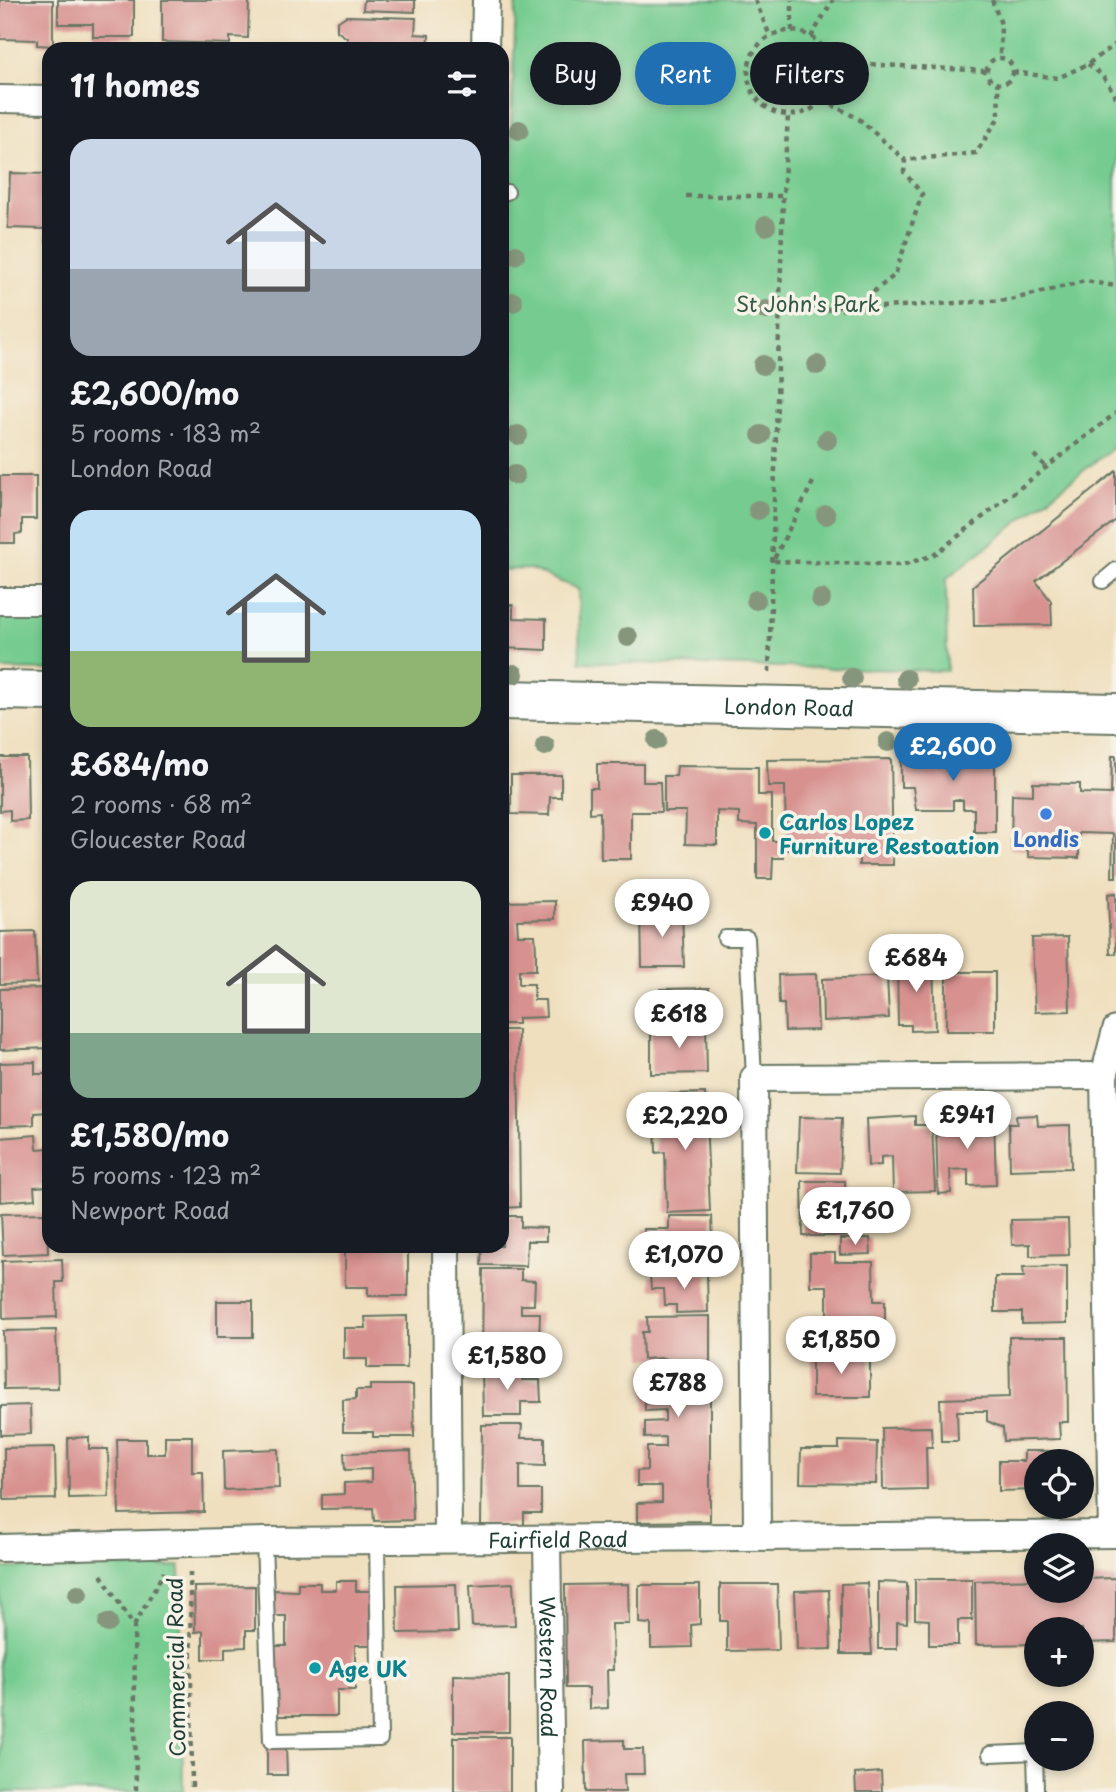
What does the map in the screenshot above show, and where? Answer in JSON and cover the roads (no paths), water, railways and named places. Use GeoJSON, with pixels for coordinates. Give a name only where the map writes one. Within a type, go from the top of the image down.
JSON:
{"type":"FeatureCollection","features":[{"type":"Feature","properties":{"kind":"main road"},"geometry":{"type":"LineString","coordinates":[[0,690],[42,691]]}},
{"type":"Feature","properties":{"kind":"main road","name":"London Road"},"geometry":{"type":"LineString","coordinates":[[509,700],[1116,713]]}},
{"type":"Feature","properties":{"kind":"street"},"geometry":{"type":"LineString","coordinates":[[485,42],[486,0]]}},
{"type":"Feature","properties":{"kind":"street"},"geometry":{"type":"LineString","coordinates":[[0,99],[42,100]]}},
{"type":"Feature","properties":{"kind":"street"},"geometry":{"type":"LineString","coordinates":[[0,601],[42,601]]}},
{"type":"Feature","properties":{"kind":"street"},"geometry":{"type":"LineString","coordinates":[[1114,1534],[1104,1076],[1116,1030]]}},
{"type":"Feature","properties":{"kind":"street"},"geometry":{"type":"LineString","coordinates":[[757,1535],[754,1079],[1104,1076]]}},
{"type":"Feature","properties":{"kind":"street"},"geometry":{"type":"LineString","coordinates":[[446,1253],[448,1539]]}},
{"type":"Feature","properties":{"kind":"street","name":"Fairfield Road"},"geometry":{"type":"LineString","coordinates":[[0,1548],[264,1541],[547,1541],[757,1535],[1114,1534]]}},
{"type":"Feature","properties":{"kind":"street","name":"Western Road"},"geometry":{"type":"LineString","coordinates":[[547,1541],[551,1792]]}},
{"type":"Feature","properties":{"kind":"lane"},"geometry":{"type":"LineString","coordinates":[[1103,581],[1116,570]]}},
{"type":"Feature","properties":{"kind":"lane"},"geometry":{"type":"LineString","coordinates":[[725,938],[747,938],[754,1079]]}},
{"type":"Feature","properties":{"kind":"lane"},"geometry":{"type":"LineString","coordinates":[[264,1541],[271,1741],[380,1739],[377,1541]]}},
{"type":"Feature","properties":{"kind":"lane"},"geometry":{"type":"LineString","coordinates":[[990,1754],[1035,1752],[1036,1792]]}},
{"type":"Feature","properties":{"kind":"place","name":"Londis"},"geometry":{"type":"Point","coordinates":[1046,814]}},
{"type":"Feature","properties":{"kind":"place","name":"Carlos Lopez Furniture Restoation"},"geometry":{"type":"Point","coordinates":[765,833]}},
{"type":"Feature","properties":{"kind":"place","name":"Age UK"},"geometry":{"type":"Point","coordinates":[315,1668]}},
{"type":"Feature","properties":{"kind":"park label","name":"St John's Park"},"geometry":{"type":"Point","coordinates":[808,303]}}]}
